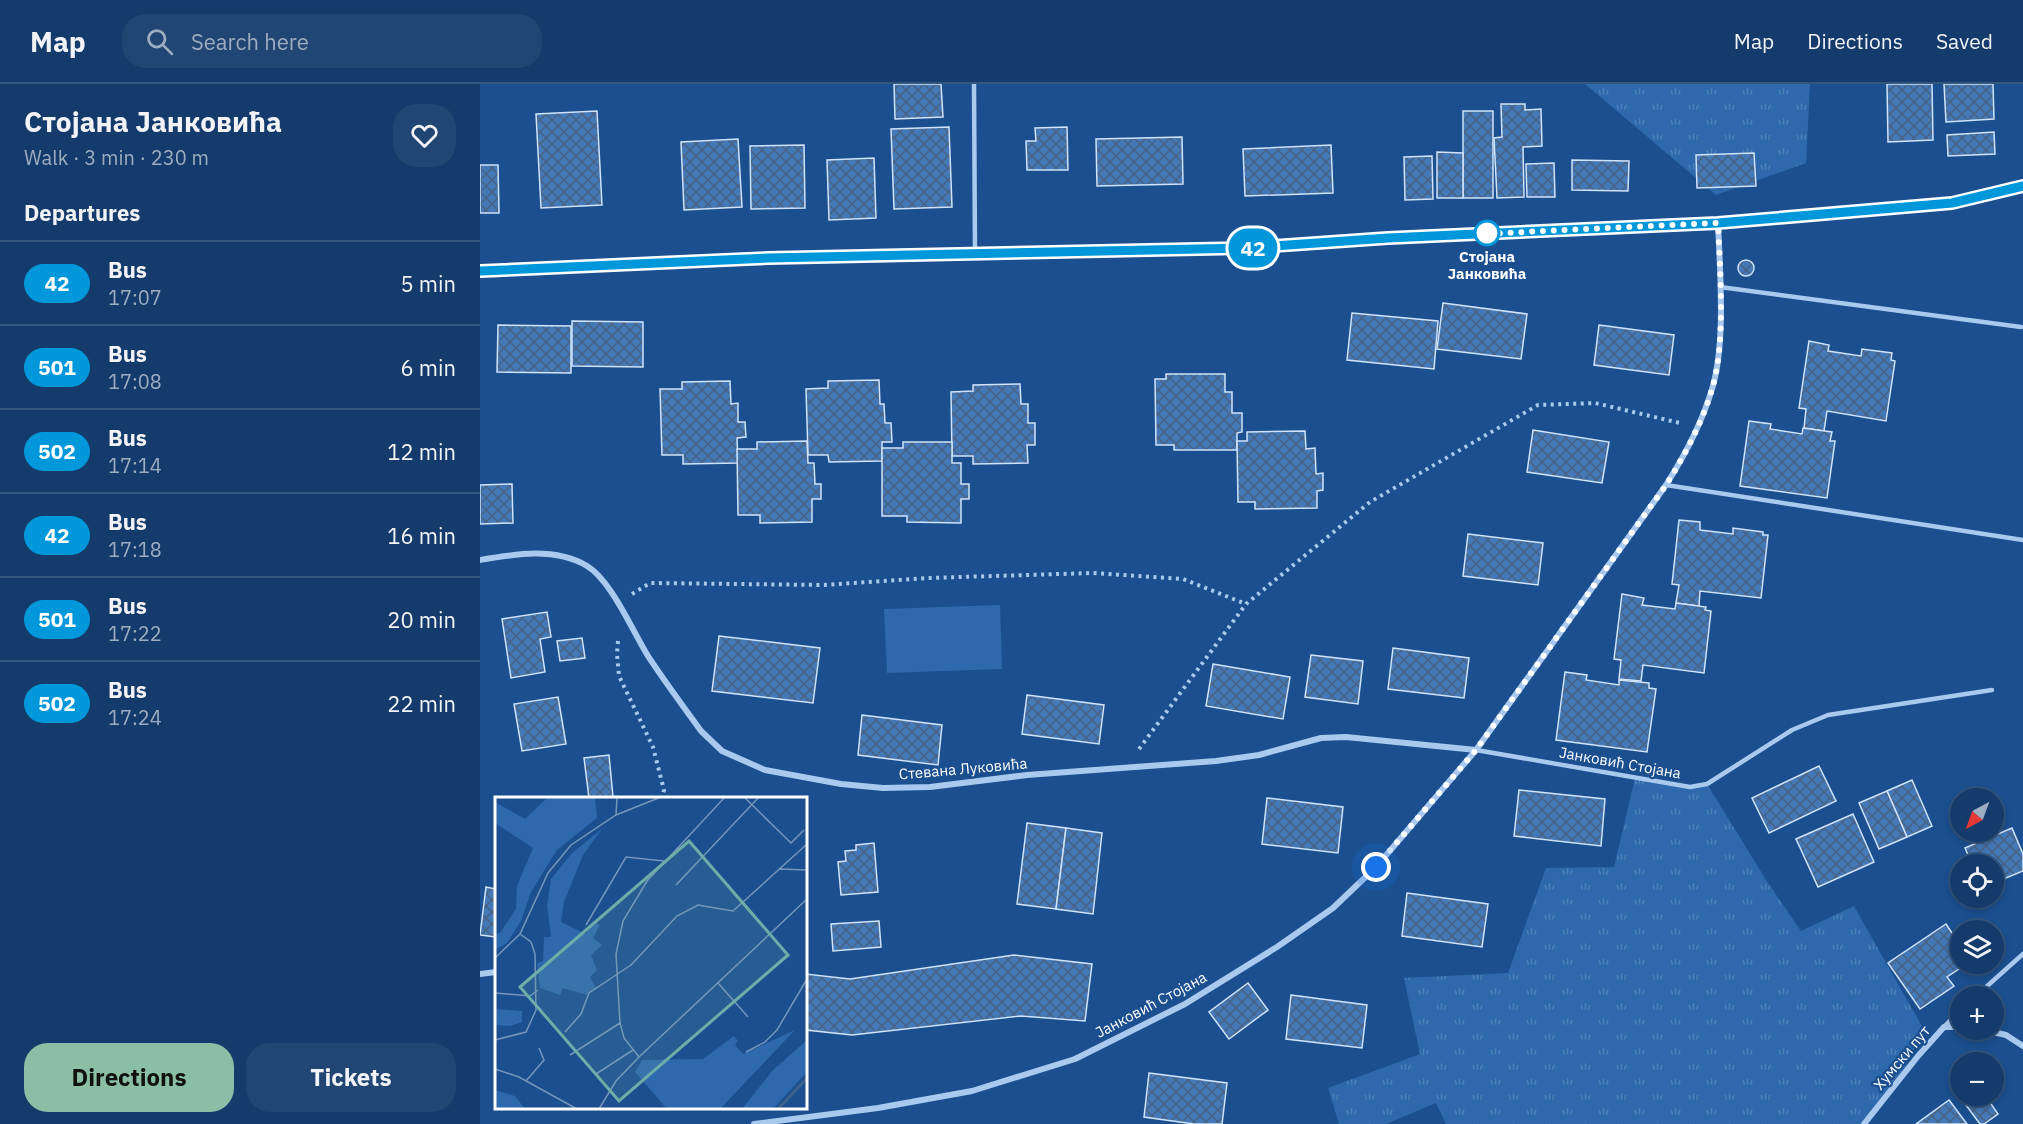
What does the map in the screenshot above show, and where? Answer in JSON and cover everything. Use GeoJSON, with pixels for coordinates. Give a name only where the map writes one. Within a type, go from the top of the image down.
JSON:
{"type":"FeatureCollection","features":[{"type":"Feature","properties":{"kind":"street"},"geometry":{"type":"LineString","coordinates":[[480,271],[768,258],[1246,248],[1388,238],[1718,223],[1952,203],[2023,186]]}},
{"type":"Feature","properties":{"kind":"street","name":"Јанковић Стојана"},"geometry":{"type":"LineString","coordinates":[[754,1124],[878,1108],[972,1091],[1075,1059],[1185,1004],[1277,947],[1333,908],[1376,867],[1476,750],[1682,460],[1698,428],[1713,387],[1720,331],[1718,223]]}},
{"type":"Feature","properties":{"kind":"street","name":"Стевана Луковића"},"geometry":{"type":"LineString","coordinates":[[480,560],[519,554],[546,554],[576,561],[599,574],[648,655],[701,731],[722,751],[765,770],[841,784],[883,788],[930,786],[1126,767],[1216,761],[1259,754],[1321,738],[1346,737],[1476,750]]}},
{"type":"Feature","properties":{"kind":"street"},"geometry":{"type":"LineString","coordinates":[[480,974],[495,972]]}},
{"type":"Feature","properties":{"kind":"street"},"geometry":{"type":"LineString","coordinates":[[1944,1027],[1950,1027]]}},
{"type":"Feature","properties":{"kind":"street","name":"Хумски пут"},"geometry":{"type":"LineString","coordinates":[[1864,1124],[1944,1027]]}},
{"type":"Feature","properties":{"kind":"street"},"geometry":{"type":"LineString","coordinates":[[2004,1035],[2023,1046]]}},
{"type":"Feature","properties":{"kind":"lane"},"geometry":{"type":"LineString","coordinates":[[974,84],[975,254]]}},
{"type":"Feature","properties":{"kind":"lane"},"geometry":{"type":"LineString","coordinates":[[1720,287],[2021,327]]}},
{"type":"Feature","properties":{"kind":"lane"},"geometry":{"type":"LineString","coordinates":[[1666,485],[2023,540]]}},
{"type":"Feature","properties":{"kind":"lane","name":"Јанковић Стојана"},"geometry":{"type":"LineString","coordinates":[[1476,750],[1690,787],[1707,784],[1792,730],[1828,715],[1992,690]]}},
{"type":"Feature","properties":{"kind":"lane"},"geometry":{"type":"LineString","coordinates":[[1987,986],[2023,954]]}},
{"type":"Feature","properties":{"kind":"lane","name":"Хумски пут"},"geometry":{"type":"LineString","coordinates":[[1944,1027],[1950,1021]]}},
{"type":"Feature","properties":{"kind":"path"},"geometry":{"type":"LineString","coordinates":[[1126,767],[1246,603],[1370,502],[1538,405],[1595,403],[1698,428]]}},
{"type":"Feature","properties":{"kind":"path"},"geometry":{"type":"LineString","coordinates":[[662,797],[664,790],[653,747],[619,676],[617,654],[622,613],[632,594],[650,583],[824,585],[928,578],[1092,573],[1183,579],[1246,603]]}},
{"type":"Feature","properties":{"kind":"green space"},"geometry":{"type":"Polygon","coordinates":[[[1585,84],[1810,84],[1806,163],[1716,195],[1585,84]]]}},
{"type":"Feature","properties":{"kind":"green space"},"geometry":{"type":"Polygon","coordinates":[[[1000,605],[1002,669],[887,673],[884,609],[1000,605]]]}},
{"type":"Feature","properties":{"kind":"green space"},"geometry":{"type":"Polygon","coordinates":[[[1635,778],[1690,787],[1707,784],[1768,883],[1801,931],[1854,906],[1924,1030],[1897,1082],[1866,1124],[1446,1124],[1436,1103],[1386,1124],[1339,1124],[1328,1088],[1420,1054],[1404,978],[1508,973],[1546,868],[1614,867],[1635,778]]]}},
{"type":"Feature","properties":{"kind":"building"},"geometry":{"type":"Polygon","coordinates":[[[894,84],[941,84],[943,117],[895,119],[894,84]]]}},
{"type":"Feature","properties":{"kind":"building"},"geometry":{"type":"Polygon","coordinates":[[[1887,84],[1932,84],[1933,140],[1888,142],[1887,84]]]}},
{"type":"Feature","properties":{"kind":"building"},"geometry":{"type":"Polygon","coordinates":[[[1944,84],[1993,84],[1994,119],[1946,122],[1944,84]]]}},
{"type":"Feature","properties":{"kind":"building"},"geometry":{"type":"Polygon","coordinates":[[[1501,104],[1525,104],[1525,110],[1541,109],[1542,146],[1523,147],[1524,197],[1497,198],[1494,138],[1502,137],[1501,104]]]}},
{"type":"Feature","properties":{"kind":"building"},"geometry":{"type":"Polygon","coordinates":[[[597,111],[602,205],[541,208],[536,114],[597,111]]]}},
{"type":"Feature","properties":{"kind":"building"},"geometry":{"type":"Polygon","coordinates":[[[1463,111],[1493,111],[1493,198],[1463,198],[1463,111]]]}},
{"type":"Feature","properties":{"kind":"building"},"geometry":{"type":"Polygon","coordinates":[[[949,127],[952,207],[894,209],[891,129],[949,127]]]}},
{"type":"Feature","properties":{"kind":"building"},"geometry":{"type":"Polygon","coordinates":[[[1067,127],[1068,170],[1027,170],[1026,141],[1036,141],[1035,128],[1067,127]]]}},
{"type":"Feature","properties":{"kind":"building"},"geometry":{"type":"Polygon","coordinates":[[[1994,132],[1995,154],[1948,156],[1947,135],[1994,132]]]}},
{"type":"Feature","properties":{"kind":"building"},"geometry":{"type":"Polygon","coordinates":[[[1182,137],[1183,184],[1097,186],[1096,139],[1182,137]]]}},
{"type":"Feature","properties":{"kind":"building"},"geometry":{"type":"Polygon","coordinates":[[[738,139],[742,207],[684,210],[681,142],[738,139]]]}},
{"type":"Feature","properties":{"kind":"building"},"geometry":{"type":"Polygon","coordinates":[[[804,145],[805,208],[751,209],[750,146],[804,145]]]}},
{"type":"Feature","properties":{"kind":"building"},"geometry":{"type":"Polygon","coordinates":[[[1331,145],[1333,193],[1245,196],[1243,149],[1331,145]]]}},
{"type":"Feature","properties":{"kind":"building"},"geometry":{"type":"Polygon","coordinates":[[[1437,152],[1463,153],[1463,198],[1437,198],[1437,152]]]}},
{"type":"Feature","properties":{"kind":"building"},"geometry":{"type":"Polygon","coordinates":[[[1754,153],[1756,186],[1697,188],[1696,155],[1754,153]]]}},
{"type":"Feature","properties":{"kind":"building"},"geometry":{"type":"Polygon","coordinates":[[[1432,156],[1433,199],[1405,200],[1404,157],[1432,156]]]}},
{"type":"Feature","properties":{"kind":"building"},"geometry":{"type":"Polygon","coordinates":[[[874,158],[876,218],[829,220],[827,160],[874,158]]]}},
{"type":"Feature","properties":{"kind":"building"},"geometry":{"type":"Polygon","coordinates":[[[1572,160],[1629,161],[1628,191],[1572,190],[1572,160]]]}},
{"type":"Feature","properties":{"kind":"building"},"geometry":{"type":"Polygon","coordinates":[[[1554,163],[1555,197],[1527,197],[1526,164],[1554,163]]]}},
{"type":"Feature","properties":{"kind":"building"},"geometry":{"type":"Polygon","coordinates":[[[480,165],[498,165],[499,213],[480,213],[480,165]]]}},
{"type":"Feature","properties":{"kind":"building"},"geometry":{"type":"Polygon","coordinates":[[[1746,260],[1754,268],[1746,276],[1738,268],[1746,260]]]}},
{"type":"Feature","properties":{"kind":"building"},"geometry":{"type":"Polygon","coordinates":[[[1443,303],[1527,314],[1521,359],[1437,349],[1443,303]]]}},
{"type":"Feature","properties":{"kind":"building"},"geometry":{"type":"Polygon","coordinates":[[[1352,313],[1438,321],[1434,369],[1347,360],[1352,313]]]}},
{"type":"Feature","properties":{"kind":"building"},"geometry":{"type":"Polygon","coordinates":[[[572,321],[643,322],[643,367],[572,366],[572,321]]]}},
{"type":"Feature","properties":{"kind":"building"},"geometry":{"type":"Polygon","coordinates":[[[498,325],[571,326],[571,373],[497,372],[498,325]]]}},
{"type":"Feature","properties":{"kind":"building"},"geometry":{"type":"Polygon","coordinates":[[[1599,325],[1674,335],[1669,375],[1594,365],[1599,325]]]}},
{"type":"Feature","properties":{"kind":"building"},"geometry":{"type":"Polygon","coordinates":[[[1809,341],[1829,345],[1828,351],[1861,356],[1862,349],[1892,353],[1891,360],[1895,361],[1886,421],[1827,411],[1824,431],[1804,428],[1806,409],[1799,408],[1809,341]]]}},
{"type":"Feature","properties":{"kind":"building"},"geometry":{"type":"Polygon","coordinates":[[[1166,374],[1225,374],[1225,392],[1232,392],[1232,413],[1242,413],[1242,432],[1237,433],[1237,450],[1174,450],[1174,445],[1156,445],[1155,379],[1166,379],[1166,374]]]}},
{"type":"Feature","properties":{"kind":"building"},"geometry":{"type":"Polygon","coordinates":[[[879,380],[880,404],[884,404],[885,423],[891,423],[892,442],[882,442],[882,461],[829,462],[828,455],[808,455],[806,389],[828,388],[828,381],[879,380]]]}},
{"type":"Feature","properties":{"kind":"building"},"geometry":{"type":"Polygon","coordinates":[[[730,381],[731,404],[738,403],[738,422],[745,422],[746,437],[737,438],[738,463],[683,464],[683,455],[662,455],[660,389],[682,389],[682,382],[730,381]]]}},
{"type":"Feature","properties":{"kind":"building"},"geometry":{"type":"Polygon","coordinates":[[[1020,384],[1021,404],[1028,404],[1028,423],[1035,423],[1035,445],[1027,445],[1028,463],[973,464],[973,456],[952,456],[951,392],[973,391],[973,385],[1020,384]]]}},
{"type":"Feature","properties":{"kind":"building"},"geometry":{"type":"Polygon","coordinates":[[[1749,421],[1771,424],[1770,429],[1802,434],[1803,428],[1832,432],[1830,441],[1835,441],[1827,498],[1740,486],[1749,421]]]}},
{"type":"Feature","properties":{"kind":"building"},"geometry":{"type":"Polygon","coordinates":[[[1533,430],[1609,442],[1602,483],[1527,472],[1533,430]]]}},
{"type":"Feature","properties":{"kind":"building"},"geometry":{"type":"Polygon","coordinates":[[[1305,431],[1306,449],[1315,448],[1316,474],[1323,473],[1323,490],[1317,491],[1317,508],[1255,509],[1255,502],[1238,502],[1237,441],[1247,441],[1247,432],[1305,431]]]}},
{"type":"Feature","properties":{"kind":"building"},"geometry":{"type":"Polygon","coordinates":[[[807,441],[808,463],[814,463],[815,484],[821,484],[821,499],[812,499],[812,522],[760,523],[760,515],[738,515],[737,449],[757,449],[757,442],[807,441]]]}},
{"type":"Feature","properties":{"kind":"building"},"geometry":{"type":"Polygon","coordinates":[[[903,442],[952,442],[952,463],[961,463],[961,484],[969,484],[969,499],[961,499],[961,523],[907,522],[907,516],[882,516],[882,448],[903,448],[903,442]]]}},
{"type":"Feature","properties":{"kind":"building"},"geometry":{"type":"Polygon","coordinates":[[[512,484],[513,523],[480,524],[480,485],[512,484]]]}},
{"type":"Feature","properties":{"kind":"building"},"geometry":{"type":"Polygon","coordinates":[[[1679,520],[1700,522],[1700,530],[1733,534],[1733,528],[1763,532],[1763,535],[1768,535],[1761,598],[1700,591],[1699,606],[1676,603],[1679,585],[1672,584],[1679,520]]]}},
{"type":"Feature","properties":{"kind":"building"},"geometry":{"type":"Polygon","coordinates":[[[1468,534],[1543,543],[1538,585],[1463,576],[1468,534]]]}},
{"type":"Feature","properties":{"kind":"building"},"geometry":{"type":"Polygon","coordinates":[[[1622,594],[1644,598],[1642,605],[1675,609],[1676,603],[1706,607],[1705,610],[1711,611],[1704,673],[1643,665],[1641,681],[1619,679],[1621,660],[1614,659],[1622,594]]]}},
{"type":"Feature","properties":{"kind":"building"},"geometry":{"type":"Polygon","coordinates":[[[547,612],[551,637],[540,639],[545,672],[511,678],[502,619],[547,612]]]}},
{"type":"Feature","properties":{"kind":"building"},"geometry":{"type":"Polygon","coordinates":[[[719,636],[820,648],[813,703],[712,691],[719,636]]]}},
{"type":"Feature","properties":{"kind":"building"},"geometry":{"type":"Polygon","coordinates":[[[582,638],[585,658],[560,661],[557,641],[582,638]]]}},
{"type":"Feature","properties":{"kind":"building"},"geometry":{"type":"Polygon","coordinates":[[[1393,648],[1469,658],[1464,698],[1388,689],[1393,648]]]}},
{"type":"Feature","properties":{"kind":"building"},"geometry":{"type":"Polygon","coordinates":[[[1311,655],[1363,661],[1358,704],[1305,697],[1311,655]]]}},
{"type":"Feature","properties":{"kind":"building"},"geometry":{"type":"Polygon","coordinates":[[[1213,664],[1290,677],[1283,719],[1206,706],[1213,664]]]}},
{"type":"Feature","properties":{"kind":"building"},"geometry":{"type":"Polygon","coordinates":[[[1565,672],[1587,675],[1586,680],[1619,685],[1619,680],[1649,683],[1649,688],[1656,689],[1647,752],[1556,740],[1565,672]]]}},
{"type":"Feature","properties":{"kind":"building"},"geometry":{"type":"Polygon","coordinates":[[[1027,695],[1104,705],[1099,744],[1022,734],[1027,695]]]}},
{"type":"Feature","properties":{"kind":"building"},"geometry":{"type":"Polygon","coordinates":[[[558,697],[566,744],[522,751],[514,704],[558,697]]]}},
{"type":"Feature","properties":{"kind":"building"},"geometry":{"type":"Polygon","coordinates":[[[862,715],[942,725],[938,765],[858,755],[862,715]]]}},
{"type":"Feature","properties":{"kind":"building"},"geometry":{"type":"Polygon","coordinates":[[[609,755],[613,797],[589,797],[584,758],[609,755]]]}},
{"type":"Feature","properties":{"kind":"building"},"geometry":{"type":"Polygon","coordinates":[[[1819,766],[1836,801],[1769,833],[1752,798],[1819,766]]]}},
{"type":"Feature","properties":{"kind":"building"},"geometry":{"type":"Polygon","coordinates":[[[1912,780],[1932,826],[1907,837],[1887,791],[1912,780]]]}},
{"type":"Feature","properties":{"kind":"building"},"geometry":{"type":"Polygon","coordinates":[[[1519,790],[1605,799],[1601,846],[1514,836],[1519,790]]]}},
{"type":"Feature","properties":{"kind":"building"},"geometry":{"type":"Polygon","coordinates":[[[1887,791],[1907,837],[1879,849],[1859,803],[1887,791]]]}},
{"type":"Feature","properties":{"kind":"building"},"geometry":{"type":"Polygon","coordinates":[[[1267,798],[1343,807],[1338,853],[1262,844],[1267,798]]]}},
{"type":"Feature","properties":{"kind":"building"},"geometry":{"type":"Polygon","coordinates":[[[1853,814],[1874,862],[1818,887],[1796,839],[1853,814]]]}},
{"type":"Feature","properties":{"kind":"building"},"geometry":{"type":"Polygon","coordinates":[[[1027,823],[1066,828],[1056,909],[1017,904],[1027,823]]]}},
{"type":"Feature","properties":{"kind":"building"},"geometry":{"type":"Polygon","coordinates":[[[1066,828],[1102,833],[1093,914],[1056,909],[1066,828]]]}},
{"type":"Feature","properties":{"kind":"building"},"geometry":{"type":"Polygon","coordinates":[[[2012,828],[2023,854],[2023,871],[2004,879],[2004,854],[1968,854],[1965,848],[1979,842],[2004,842],[2004,831],[2012,828]]]}},
{"type":"Feature","properties":{"kind":"building"},"geometry":{"type":"Polygon","coordinates":[[[874,843],[878,892],[841,895],[838,862],[846,861],[845,851],[856,850],[856,845],[874,843]]]}},
{"type":"Feature","properties":{"kind":"building"},"geometry":{"type":"Polygon","coordinates":[[[486,887],[495,889],[495,937],[480,935],[486,887]]]}},
{"type":"Feature","properties":{"kind":"building"},"geometry":{"type":"Polygon","coordinates":[[[1407,893],[1488,904],[1482,947],[1402,936],[1407,893]]]}},
{"type":"Feature","properties":{"kind":"building"},"geometry":{"type":"Polygon","coordinates":[[[879,921],[881,947],[833,951],[831,924],[879,921]]]}},
{"type":"Feature","properties":{"kind":"building"},"geometry":{"type":"Polygon","coordinates":[[[1946,924],[1950,930],[1952,974],[1947,977],[1954,986],[1950,986],[1950,989],[1920,1009],[1888,963],[1946,924]]]}},
{"type":"Feature","properties":{"kind":"building"},"geometry":{"type":"Polygon","coordinates":[[[1014,955],[1092,964],[1085,1021],[1021,1016],[852,1035],[807,1030],[807,974],[850,979],[1014,955]]]}},
{"type":"Feature","properties":{"kind":"building"},"geometry":{"type":"Polygon","coordinates":[[[1248,983],[1268,1010],[1229,1039],[1209,1012],[1248,983]]]}},
{"type":"Feature","properties":{"kind":"building"},"geometry":{"type":"Polygon","coordinates":[[[1291,995],[1367,1005],[1362,1048],[1286,1039],[1291,995]]]}},
{"type":"Feature","properties":{"kind":"building"},"geometry":{"type":"Polygon","coordinates":[[[1149,1073],[1227,1083],[1222,1124],[1194,1124],[1144,1117],[1149,1073]]]}},
{"type":"Feature","properties":{"kind":"building"},"geometry":{"type":"Polygon","coordinates":[[[1949,1100],[1950,1106],[1954,1106],[1967,1124],[1916,1124],[1949,1100]]]}},
{"type":"Feature","properties":{"kind":"building"},"geometry":{"type":"Polygon","coordinates":[[[1967,1106],[1993,1106],[1998,1114],[1984,1124],[1980,1124],[1967,1106]]]}},
{"type":"Feature","properties":{"kind":"bus line","name":"42"},"geometry":{"type":"LineString","coordinates":[[480,271],[768,258],[1246,248],[1388,238],[1718,223],[1952,203],[2023,186]]}},
{"type":"Feature","properties":{"kind":"place","name":"Стојана Јанковића"},"geometry":{"type":"Point","coordinates":[1487,233]}},
{"type":"Feature","properties":{"kind":"route"},"geometry":{"type":"LineString","coordinates":[[1376,867],[1476,750],[1666,485],[1698,428],[1713,387],[1720,331],[1718,223],[1481,234],[1487,233]]}}]}
